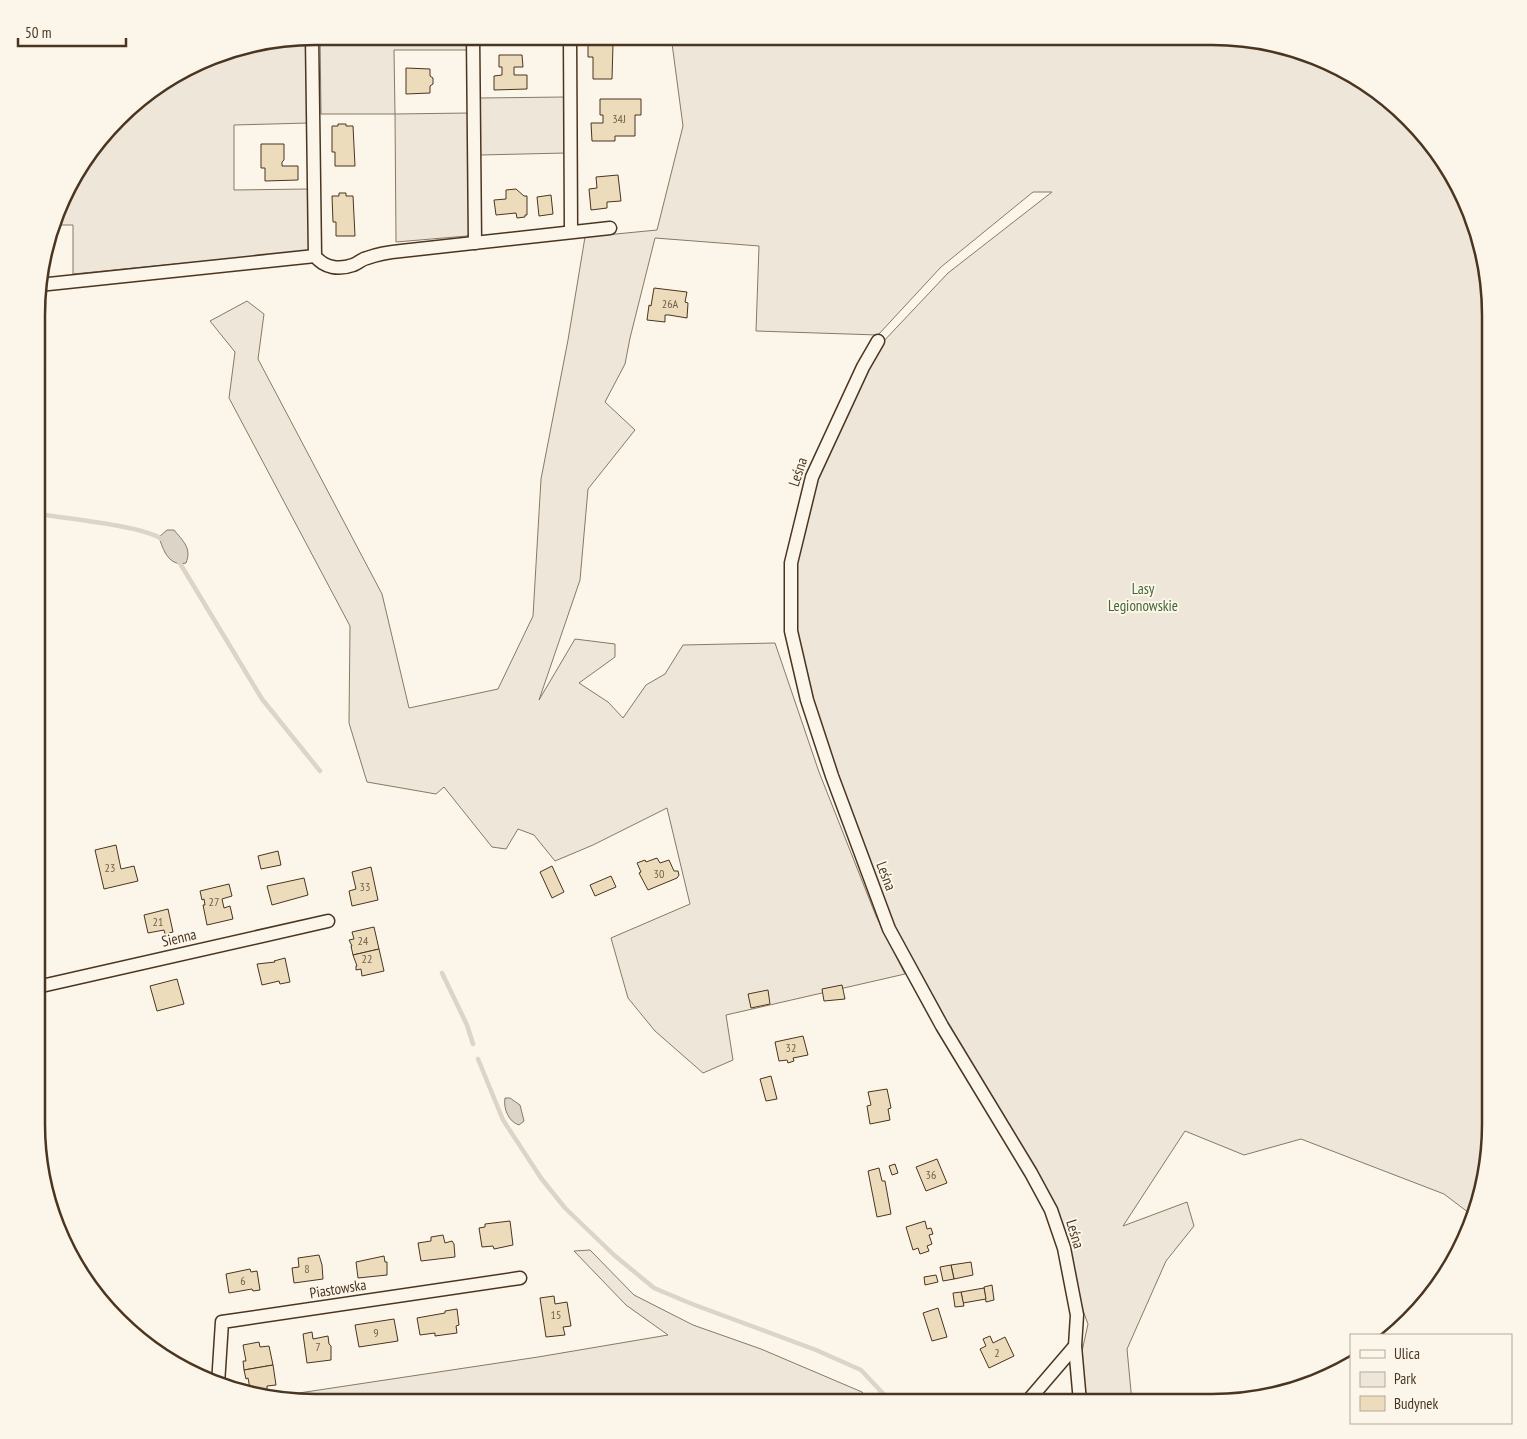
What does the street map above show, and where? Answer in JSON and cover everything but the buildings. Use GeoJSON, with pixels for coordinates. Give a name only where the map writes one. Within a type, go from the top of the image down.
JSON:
{"type":"FeatureCollection","features":[{"type":"Feature","properties":{"kind":"street"},"geometry":{"type":"LineString","coordinates":[[312,45],[315,256],[321,264],[341,268],[354,265],[364,258],[379,254],[610,228]]}},
{"type":"Feature","properties":{"kind":"street"},"geometry":{"type":"LineString","coordinates":[[473,45],[475,243]]}},
{"type":"Feature","properties":{"kind":"street"},"geometry":{"type":"LineString","coordinates":[[570,45],[572,231]]}},
{"type":"Feature","properties":{"kind":"street"},"geometry":{"type":"LineString","coordinates":[[47,284],[315,256]]}},
{"type":"Feature","properties":{"kind":"street","name":"Leśna"},"geometry":{"type":"LineString","coordinates":[[878,341],[863,367],[812,477],[791,563],[791,631],[807,700],[829,768],[889,929],[942,1026],[1031,1173],[1051,1210],[1064,1248],[1077,1315],[1075,1346],[1079,1394]]}},
{"type":"Feature","properties":{"kind":"street","name":"Sienna"},"geometry":{"type":"LineString","coordinates":[[45,985],[328,921]]}},
{"type":"Feature","properties":{"kind":"street","name":"Piastowska"},"geometry":{"type":"LineString","coordinates":[[219,1376],[222,1322],[520,1278]]}},
{"type":"Feature","properties":{"kind":"street"},"geometry":{"type":"LineString","coordinates":[[1034,1394],[1075,1346]]}},
{"type":"Feature","properties":{"kind":"green space"},"geometry":{"type":"Polygon","coordinates":[[[307,45],[308,123],[234,125],[234,190],[308,189],[309,251],[73,274],[73,225],[60,225],[73,195],[90,165],[124,124],[165,90],[195,73],[228,59],[262,50],[307,45]]]}},
{"type":"Feature","properties":{"kind":"green space"},"geometry":{"type":"Polygon","coordinates":[[[320,45],[468,45],[468,50],[394,50],[395,114],[321,114],[320,45]]]}},
{"type":"Feature","properties":{"kind":"green space","name":"Lasy Legionowskie"},"geometry":{"type":"Polygon","coordinates":[[[672,45],[1212,45],[1247,47],[1299,59],[1332,73],[1362,90],[1390,112],[1415,137],[1437,165],[1454,195],[1468,228],[1480,280],[1482,315],[1482,1124],[1480,1159],[1473,1194],[1468,1212],[1444,1194],[1301,1139],[1244,1155],[1185,1131],[1123,1226],[1187,1202],[1194,1226],[1166,1261],[1127,1349],[1131,1394],[1076,1394],[1079,1365],[1088,1324],[1049,1219],[889,915],[810,699],[795,628],[794,566],[817,471],[881,344],[948,273],[1052,192],[1033,192],[941,267],[878,335],[756,331],[759,246],[655,238],[625,364],[605,402],[635,430],[588,489],[580,580],[539,700],[575,639],[615,644],[615,657],[579,683],[608,702],[623,718],[646,685],[665,674],[683,645],[775,643],[819,772],[876,916],[905,974],[726,1015],[733,1060],[703,1073],[655,1031],[628,998],[611,938],[690,904],[667,808],[593,845],[555,861],[534,835],[518,829],[506,849],[492,847],[444,787],[436,794],[367,782],[349,723],[350,626],[229,398],[235,352],[210,321],[247,301],[264,314],[258,359],[382,594],[409,708],[498,689],[533,616],[541,479],[568,340],[585,237],[657,230],[683,126],[672,45]]]}},
{"type":"Feature","properties":{"kind":"green space"},"geometry":{"type":"Polygon","coordinates":[[[565,97],[566,153],[480,155],[480,98],[565,97]]]}},
{"type":"Feature","properties":{"kind":"green space"},"geometry":{"type":"Polygon","coordinates":[[[469,113],[470,232],[467,236],[396,242],[395,114],[469,113]]]}},
{"type":"Feature","properties":{"kind":"green space"},"geometry":{"type":"Polygon","coordinates":[[[590,1250],[634,1295],[693,1325],[761,1349],[864,1394],[298,1393],[538,1357],[668,1335],[626,1305],[574,1251],[590,1250]]]}},
{"type":"Feature","properties":{"kind":"shaded area"},"geometry":{"type":"Polygon","coordinates":[[[167,530],[174,530],[186,545],[188,558],[186,563],[180,564],[171,560],[165,552],[159,537],[167,530]]]}},
{"type":"Feature","properties":{"kind":"shaded area"},"geometry":{"type":"Polygon","coordinates":[[[505,1098],[510,1098],[520,1105],[524,1121],[519,1125],[512,1121],[508,1114],[505,1098]]]}},
{"type":"Feature","properties":{"kind":"waterway"},"geometry":{"type":"LineString","coordinates":[[45,515],[123,527],[154,535],[163,540]]}},
{"type":"Feature","properties":{"kind":"waterway"},"geometry":{"type":"LineString","coordinates":[[178,560],[262,699],[320,771]]}},
{"type":"Feature","properties":{"kind":"waterway"},"geometry":{"type":"LineString","coordinates":[[442,973],[467,1025],[473,1044]]}},
{"type":"Feature","properties":{"kind":"waterway"},"geometry":{"type":"LineString","coordinates":[[478,1059],[503,1120],[541,1178],[565,1208],[614,1255],[654,1288],[816,1350],[861,1370],[884,1394]]}}]}
